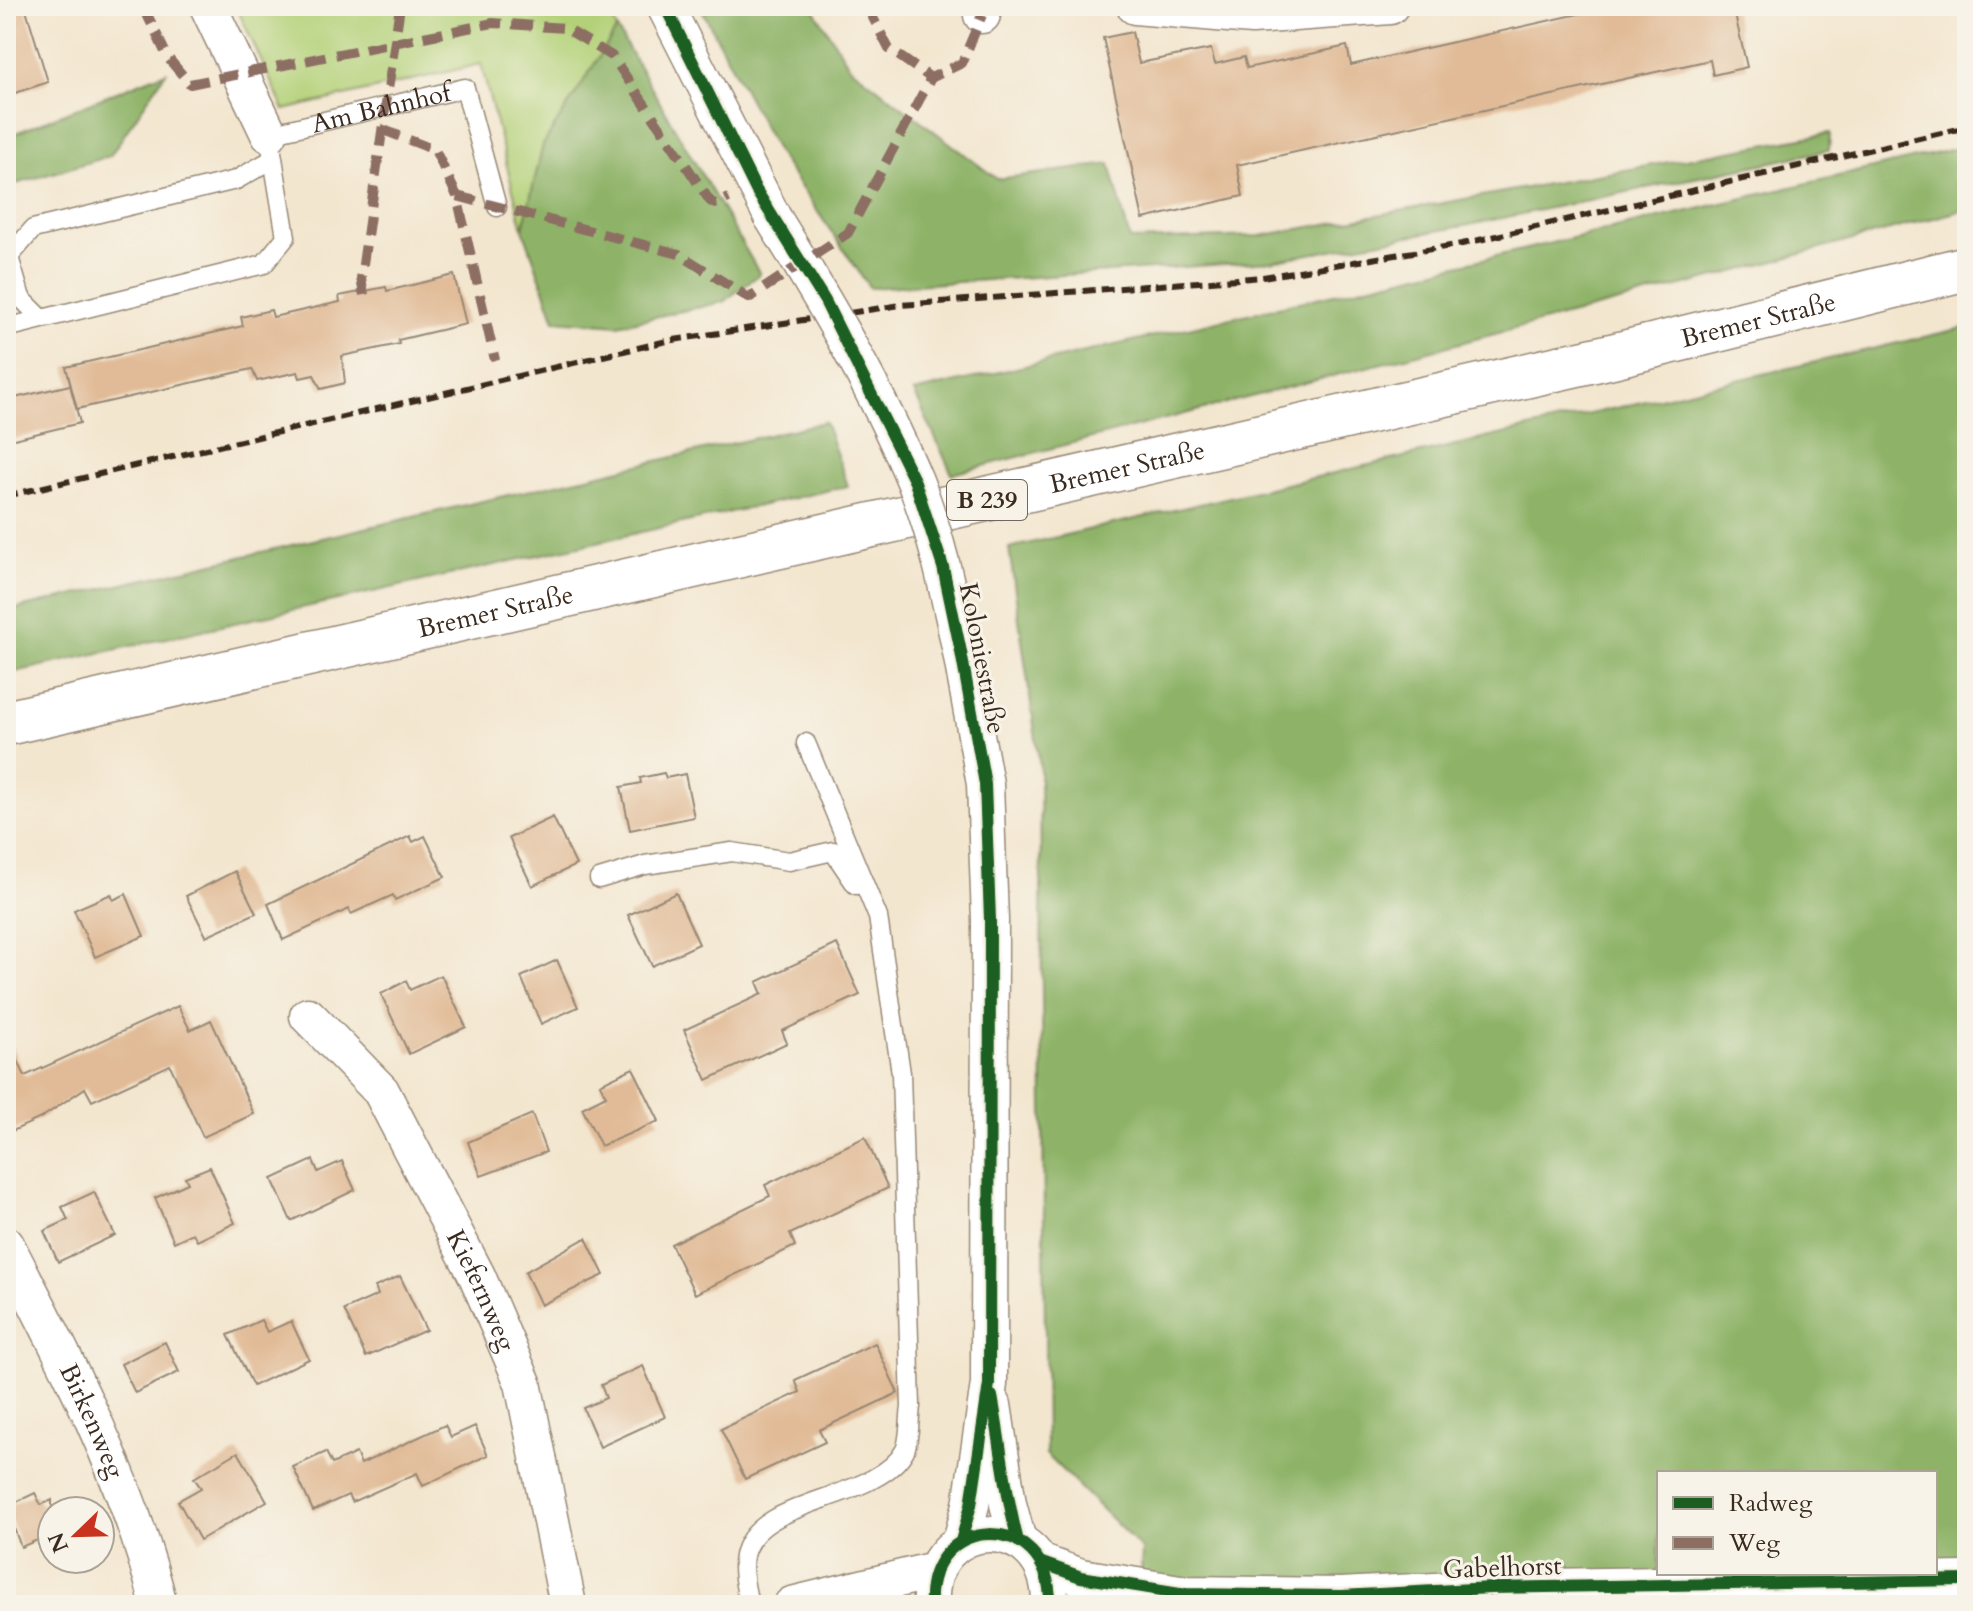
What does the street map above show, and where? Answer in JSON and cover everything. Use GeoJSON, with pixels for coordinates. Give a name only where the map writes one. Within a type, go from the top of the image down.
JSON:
{"type":"FeatureCollection","features":[{"type":"Feature","properties":{"kind":"main road","name":"Bremer Straße"},"geometry":{"type":"LineString","coordinates":[[6,723],[1554,369],[1967,268]]}},
{"type":"Feature","properties":{"kind":"street"},"geometry":{"type":"LineString","coordinates":[[208,6],[271,146]]}},
{"type":"Feature","properties":{"kind":"street","name":"Koloniestraße"},"geometry":{"type":"LineString","coordinates":[[665,6],[773,218],[825,301],[915,482],[943,567],[961,652],[986,799],[990,920],[989,1384],[971,1505],[961,1541]]}},
{"type":"Feature","properties":{"kind":"street"},"geometry":{"type":"LineString","coordinates":[[1135,6],[1252,16],[1390,6]]}},
{"type":"Feature","properties":{"kind":"street","name":"Kiefernweg"},"geometry":{"type":"LineString","coordinates":[[308,1016],[381,1091],[477,1276],[523,1383],[568,1605]]}},
{"type":"Feature","properties":{"kind":"street","name":"Birkenweg"},"geometry":{"type":"LineString","coordinates":[[6,1245],[69,1367],[115,1473],[159,1605]]}},
{"type":"Feature","properties":{"kind":"street","name":"Koloniestraße"},"geometry":{"type":"LineString","coordinates":[[989,1384],[1004,1462],[1008,1504],[1030,1552],[1050,1585],[1050,1605]]}},
{"type":"Feature","properties":{"kind":"street","name":"Gabelhorst"},"geometry":{"type":"LineString","coordinates":[[961,1541],[992,1534],[1081,1577],[1186,1594],[1341,1596],[1491,1588],[1967,1580]]}},
{"type":"Feature","properties":{"kind":"street"},"geometry":{"type":"LineString","coordinates":[[792,1605],[933,1588],[947,1552],[961,1541]]}},
{"type":"Feature","properties":{"kind":"street","name":"Gabelhorst"},"geometry":{"type":"LineString","coordinates":[[1125,1605],[1186,1594]]}},
{"type":"Feature","properties":{"kind":"lane","name":"Am Bahnhof"},"geometry":{"type":"LineString","coordinates":[[271,146],[465,88],[497,207]]}},
{"type":"Feature","properties":{"kind":"lane"},"geometry":{"type":"LineString","coordinates":[[40,317],[21,298],[9,257],[33,229],[236,180],[271,146]]}},
{"type":"Feature","properties":{"kind":"lane"},"geometry":{"type":"LineString","coordinates":[[6,328],[40,317],[264,264],[286,237],[271,146]]}},
{"type":"Feature","properties":{"kind":"lane"},"geometry":{"type":"LineString","coordinates":[[749,1605],[742,1571],[745,1552],[756,1532],[776,1519],[878,1476],[905,1450],[911,1407],[901,1089],[878,917],[806,743]]}},
{"type":"Feature","properties":{"kind":"lane"},"geometry":{"type":"LineString","coordinates":[[599,879],[645,865],[732,852],[789,861],[833,851],[878,917]]}},
{"type":"Feature","properties":{"kind":"green space"},"geometry":{"type":"Polygon","coordinates":[[[236,6],[607,6],[617,29],[543,145],[523,229],[481,64],[284,110],[236,6]]]}},
{"type":"Feature","properties":{"kind":"green space"},"geometry":{"type":"Polygon","coordinates":[[[700,6],[812,6],[850,67],[997,179],[1110,164],[1130,240],[1260,236],[1830,133],[1829,150],[1464,226],[1271,261],[870,288],[778,154],[700,6]]]}},
{"type":"Feature","properties":{"kind":"green space"},"geometry":{"type":"Polygon","coordinates":[[[617,29],[760,274],[723,302],[618,325],[555,320],[523,229],[543,145],[617,29]]]}},
{"type":"Feature","properties":{"kind":"green space"},"geometry":{"type":"Polygon","coordinates":[[[166,72],[110,156],[6,187],[6,137],[166,72]]]}},
{"type":"Feature","properties":{"kind":"green space"},"geometry":{"type":"Polygon","coordinates":[[[1967,146],[1967,209],[952,474],[914,392],[1967,146]]]}},
{"type":"Feature","properties":{"kind":"green space"},"geometry":{"type":"Polygon","coordinates":[[[1967,327],[1967,1605],[1140,1605],[1142,1549],[1046,1454],[1040,768],[1009,548],[1967,327]]]}},
{"type":"Feature","properties":{"kind":"green space"},"geometry":{"type":"Polygon","coordinates":[[[825,422],[848,486],[6,674],[6,611],[825,422]]]}},
{"type":"Feature","properties":{"kind":"building"},"geometry":{"type":"Polygon","coordinates":[[[6,6],[25,6],[48,82],[6,96],[6,6]]]}},
{"type":"Feature","properties":{"kind":"building"},"geometry":{"type":"Polygon","coordinates":[[[1614,6],[1733,6],[1747,67],[1713,75],[1710,60],[1237,165],[1243,196],[1143,219],[1103,38],[1132,32],[1139,63],[1211,49],[1215,64],[1244,57],[1247,68],[1347,46],[1351,65],[1614,6]]]}},
{"type":"Feature","properties":{"kind":"building"},"geometry":{"type":"Polygon","coordinates":[[[454,275],[466,324],[398,340],[399,344],[342,356],[345,383],[321,389],[314,375],[300,378],[298,372],[257,381],[252,369],[77,409],[66,367],[243,326],[241,317],[271,310],[273,317],[340,302],[339,296],[386,287],[387,291],[454,275]]]}},
{"type":"Feature","properties":{"kind":"building"},"geometry":{"type":"Polygon","coordinates":[[[70,385],[80,423],[6,441],[6,400],[70,385]]]}},
{"type":"Feature","properties":{"kind":"building"},"geometry":{"type":"Polygon","coordinates":[[[664,773],[666,778],[685,774],[694,817],[630,830],[621,787],[641,783],[640,778],[664,773]]]}},
{"type":"Feature","properties":{"kind":"building"},"geometry":{"type":"Polygon","coordinates":[[[553,817],[576,865],[532,886],[509,838],[553,817]]]}},
{"type":"Feature","properties":{"kind":"building"},"geometry":{"type":"Polygon","coordinates":[[[410,836],[413,842],[425,836],[445,877],[395,900],[393,895],[351,914],[349,909],[283,940],[268,904],[410,836]]]}},
{"type":"Feature","properties":{"kind":"building"},"geometry":{"type":"Polygon","coordinates":[[[235,871],[256,913],[206,936],[186,896],[235,871]]]}},
{"type":"Feature","properties":{"kind":"building"},"geometry":{"type":"Polygon","coordinates":[[[676,893],[699,944],[652,966],[628,915],[676,893]]]}},
{"type":"Feature","properties":{"kind":"building"},"geometry":{"type":"Polygon","coordinates":[[[111,894],[113,900],[126,894],[144,936],[95,957],[74,910],[111,894]]]}},
{"type":"Feature","properties":{"kind":"building"},"geometry":{"type":"Polygon","coordinates":[[[837,944],[860,995],[782,1031],[787,1043],[707,1080],[684,1030],[762,994],[757,982],[837,944]]]}},
{"type":"Feature","properties":{"kind":"building"},"geometry":{"type":"Polygon","coordinates":[[[557,960],[578,1007],[541,1024],[521,977],[557,960]]]}},
{"type":"Feature","properties":{"kind":"building"},"geometry":{"type":"Polygon","coordinates":[[[441,975],[466,1027],[409,1054],[381,994],[406,981],[410,990],[441,975]]]}},
{"type":"Feature","properties":{"kind":"building"},"geometry":{"type":"Polygon","coordinates":[[[178,1006],[190,1030],[211,1020],[254,1114],[203,1137],[170,1065],[92,1101],[85,1088],[41,1118],[6,1134],[6,1035],[25,1076],[178,1006]]]}},
{"type":"Feature","properties":{"kind":"building"},"geometry":{"type":"Polygon","coordinates":[[[633,1068],[659,1121],[601,1146],[582,1108],[606,1096],[600,1084],[633,1068]]]}},
{"type":"Feature","properties":{"kind":"building"},"geometry":{"type":"Polygon","coordinates":[[[532,1114],[546,1152],[481,1176],[468,1142],[532,1114]]]}},
{"type":"Feature","properties":{"kind":"building"},"geometry":{"type":"Polygon","coordinates":[[[865,1137],[888,1188],[790,1234],[795,1246],[695,1294],[671,1244],[770,1196],[765,1185],[865,1137]]]}},
{"type":"Feature","properties":{"kind":"building"},"geometry":{"type":"Polygon","coordinates":[[[313,1160],[318,1172],[342,1161],[355,1190],[291,1221],[272,1179],[313,1160]]]}},
{"type":"Feature","properties":{"kind":"building"},"geometry":{"type":"Polygon","coordinates":[[[210,1167],[235,1223],[197,1241],[193,1233],[174,1242],[155,1198],[188,1183],[185,1177],[210,1167]]]}},
{"type":"Feature","properties":{"kind":"building"},"geometry":{"type":"Polygon","coordinates":[[[94,1192],[115,1235],[58,1262],[44,1231],[68,1220],[62,1207],[94,1192]]]}},
{"type":"Feature","properties":{"kind":"building"},"geometry":{"type":"Polygon","coordinates":[[[586,1238],[604,1275],[541,1305],[525,1272],[586,1238]]]}},
{"type":"Feature","properties":{"kind":"building"},"geometry":{"type":"Polygon","coordinates":[[[400,1276],[426,1330],[366,1357],[344,1310],[378,1295],[375,1287],[400,1276]]]}},
{"type":"Feature","properties":{"kind":"building"},"geometry":{"type":"Polygon","coordinates":[[[261,1320],[267,1332],[291,1321],[309,1359],[253,1386],[228,1335],[261,1320]]]}},
{"type":"Feature","properties":{"kind":"building"},"geometry":{"type":"Polygon","coordinates":[[[165,1342],[179,1372],[135,1393],[121,1364],[165,1342]]]}},
{"type":"Feature","properties":{"kind":"building"},"geometry":{"type":"Polygon","coordinates":[[[875,1343],[898,1393],[819,1430],[825,1442],[745,1479],[721,1429],[800,1392],[795,1380],[875,1343]]]}},
{"type":"Feature","properties":{"kind":"building"},"geometry":{"type":"Polygon","coordinates":[[[643,1366],[665,1417],[600,1447],[583,1408],[606,1398],[601,1385],[643,1366]]]}},
{"type":"Feature","properties":{"kind":"building"},"geometry":{"type":"Polygon","coordinates":[[[445,1425],[451,1437],[475,1426],[488,1455],[423,1486],[417,1473],[352,1502],[348,1495],[313,1511],[293,1467],[326,1452],[332,1464],[356,1453],[361,1464],[445,1425]]]}},
{"type":"Feature","properties":{"kind":"building"},"geometry":{"type":"Polygon","coordinates":[[[238,1452],[267,1501],[200,1540],[178,1501],[201,1488],[194,1478],[238,1452]]]}},
{"type":"Feature","properties":{"kind":"building"},"geometry":{"type":"Polygon","coordinates":[[[35,1493],[36,1541],[21,1547],[6,1507],[35,1493]]]}},
{"type":"Feature","properties":{"kind":"railway"},"geometry":{"type":"LineString","coordinates":[[6,496],[667,341],[901,305],[1263,277],[1462,244],[1967,127]]}},
{"type":"Feature","properties":{"kind":"marked path"},"geometry":{"type":"LineString","coordinates":[[143,6],[168,58],[190,84],[493,23],[565,28],[612,56],[710,201],[715,204],[729,198]]}},
{"type":"Feature","properties":{"kind":"marked path"},"geometry":{"type":"LineString","coordinates":[[364,295],[361,278],[400,6]]}},
{"type":"Feature","properties":{"kind":"marked path"},"geometry":{"type":"LineString","coordinates":[[867,6],[889,49],[931,78],[962,63],[982,15]]}},
{"type":"Feature","properties":{"kind":"marked path"},"geometry":{"type":"LineString","coordinates":[[457,196],[679,254],[749,298],[848,233],[931,78]]}},
{"type":"Feature","properties":{"kind":"marked path"},"geometry":{"type":"LineString","coordinates":[[381,129],[435,150],[457,196],[495,360]]}},
{"type":"Feature","properties":{"kind":"marked path"},"geometry":{"type":"LineString","coordinates":[[1491,1588],[1492,1605]]}},
{"type":"Feature","properties":{"kind":"cycle path"},"geometry":{"type":"LineString","coordinates":[[665,6],[756,190],[825,301],[915,482],[943,567],[961,652],[985,784],[990,920],[989,1384],[971,1505],[961,1541]]}},
{"type":"Feature","properties":{"kind":"cycle path"},"geometry":{"type":"LineString","coordinates":[[992,1396],[1018,1541]]}},
{"type":"Feature","properties":{"kind":"cycle path"},"geometry":{"type":"LineString","coordinates":[[931,1605],[935,1574],[948,1552],[967,1539],[989,1534],[1012,1538],[1032,1551],[1045,1574],[1050,1605]]}},
{"type":"Feature","properties":{"kind":"cycle path"},"geometry":{"type":"LineString","coordinates":[[1042,1563],[1081,1577],[1186,1594],[1341,1596],[1491,1588],[1967,1580]]}}]}
